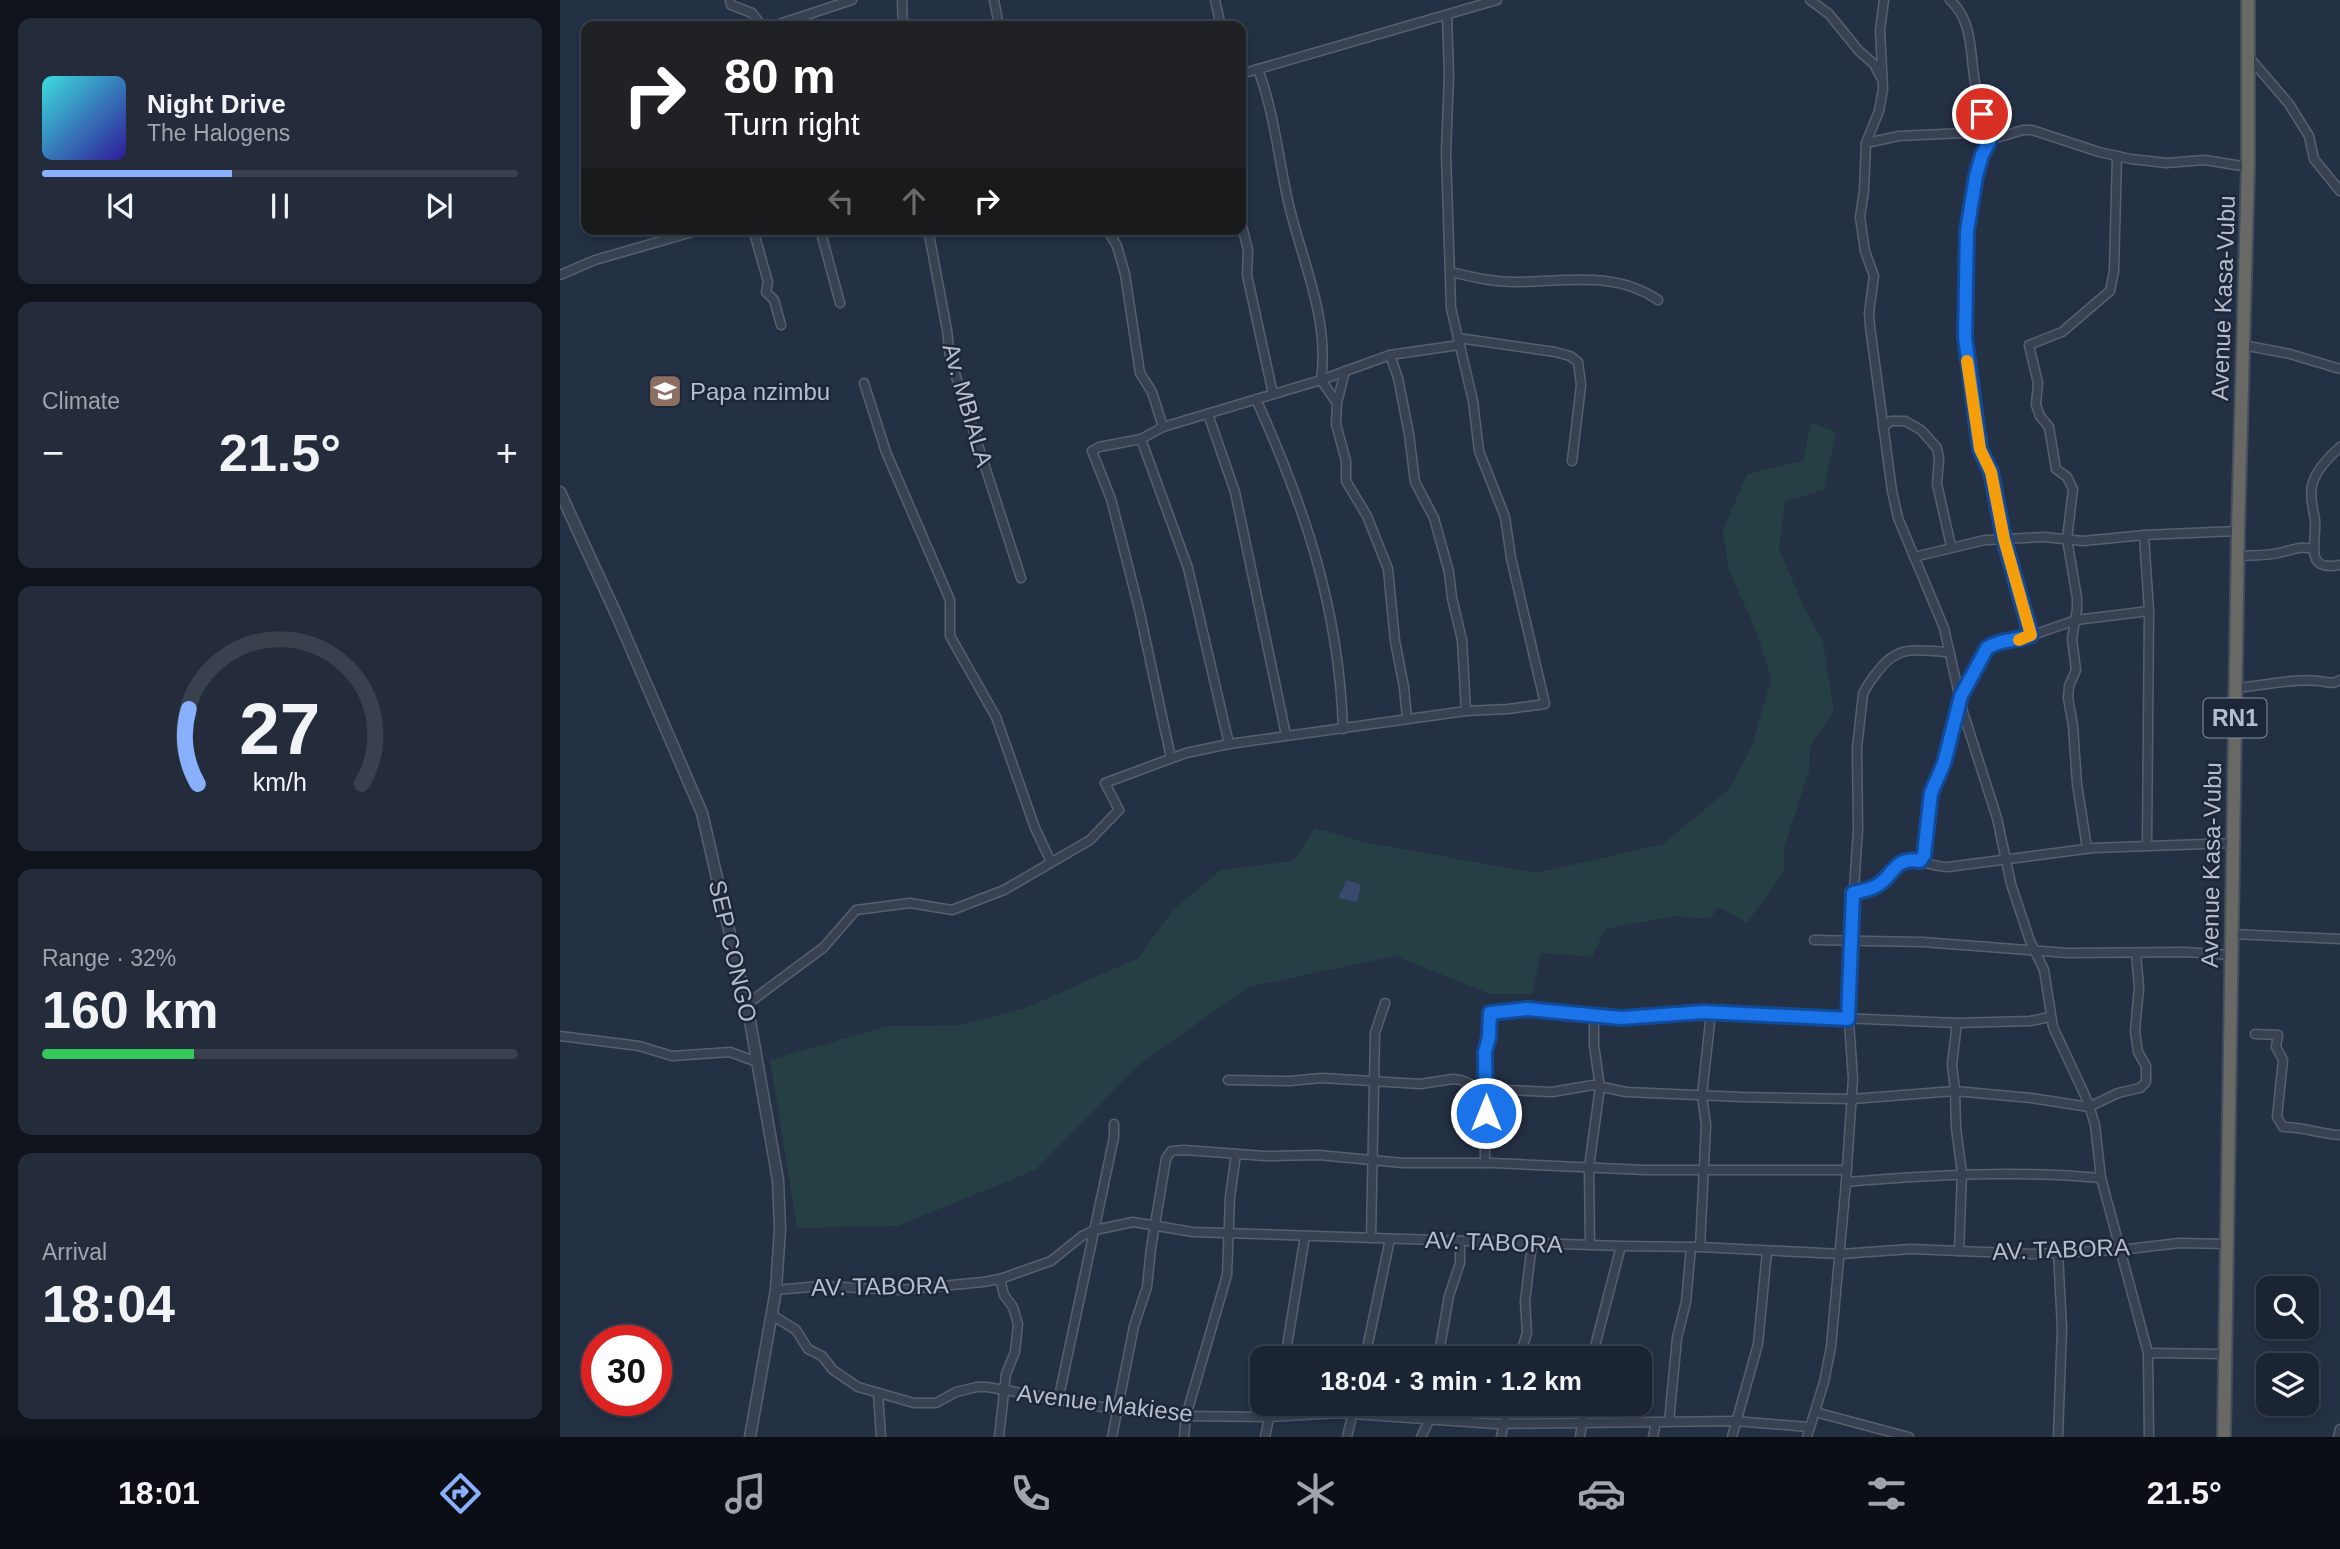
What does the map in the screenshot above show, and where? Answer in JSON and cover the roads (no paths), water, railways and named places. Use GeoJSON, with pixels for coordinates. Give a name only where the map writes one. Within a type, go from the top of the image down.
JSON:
{"type":"FeatureCollection","features":[{"type":"Feature","properties":{"kind":"highway","name":"Avenue Kasa-Vubu"},"geometry":{"type":"LineString","coordinates":[[2224,1437],[2237,556],[2248,167],[2248,0]]}},
{"type":"Feature","properties":{"kind":"street"},"geometry":{"type":"LineString","coordinates":[[730,0],[731,5],[752,13],[758,21]]}},
{"type":"Feature","properties":{"kind":"street"},"geometry":{"type":"LineString","coordinates":[[788,21],[852,0]]}},
{"type":"Feature","properties":{"kind":"street"},"geometry":{"type":"LineString","coordinates":[[901,0],[903,21]]}},
{"type":"Feature","properties":{"kind":"street"},"geometry":{"type":"LineString","coordinates":[[994,0],[998,21]]}},
{"type":"Feature","properties":{"kind":"street"},"geometry":{"type":"LineString","coordinates":[[1215,0],[1221,21]]}},
{"type":"Feature","properties":{"kind":"street"},"geometry":{"type":"LineString","coordinates":[[1246,73],[1497,0]]}},
{"type":"Feature","properties":{"kind":"street"},"geometry":{"type":"LineString","coordinates":[[1810,0],[1829,14],[1859,51],[1874,64],[1879,71],[1883,89]]}},
{"type":"Feature","properties":{"kind":"street"},"geometry":{"type":"LineString","coordinates":[[1884,0],[1881,30],[1883,89],[1880,111],[1866,143],[1860,224],[1874,276],[1869,313],[1883,427],[1898,518],[1942,621],[1964,712],[1997,818],[2018,910],[2046,975],[2050,1017],[2089,1107],[2096,1130],[2101,1178],[2148,1353],[2149,1437]]}},
{"type":"Feature","properties":{"kind":"street"},"geometry":{"type":"LineString","coordinates":[[1950,0],[1964,18],[1988,136],[1976,176],[1967,231],[1965,337],[1980,449],[1991,472],[2004,539],[2031,635]]}},
{"type":"Feature","properties":{"kind":"street"},"geometry":{"type":"LineString","coordinates":[[746,1005],[824,947],[856,910],[910,903],[952,911],[1004,890],[1090,840],[1119,810],[1105,783],[1171,758],[1229,744],[1466,711],[1545,704],[1511,558],[1505,517],[1479,452],[1473,401],[1451,308],[1446,153],[1449,75],[1447,15]]}},
{"type":"Feature","properties":{"kind":"street"},"geometry":{"type":"LineString","coordinates":[[2248,56],[2289,104],[2309,136],[2314,159],[2340,191]]}},
{"type":"Feature","properties":{"kind":"street"},"geometry":{"type":"LineString","coordinates":[[1258,69],[1270,102],[1288,204],[1311,281],[1323,361],[1321,380],[1337,403]]}},
{"type":"Feature","properties":{"kind":"street"},"geometry":{"type":"LineString","coordinates":[[1866,143],[1899,136],[1988,136],[2032,130],[2089,150],[2117,156],[2166,163],[2205,160],[2248,167]]}},
{"type":"Feature","properties":{"kind":"street"},"geometry":{"type":"LineString","coordinates":[[2087,848],[2068,698],[2069,686],[2076,673],[2072,634],[2077,598],[2067,539],[2073,489],[2067,477],[2056,469],[2049,427],[2037,410],[2035,398],[2038,383],[2029,345],[2062,332],[2110,291],[2114,271],[2117,156]]}},
{"type":"Feature","properties":{"kind":"street"},"geometry":{"type":"LineString","coordinates":[[560,275],[595,260],[683,235]]}},
{"type":"Feature","properties":{"kind":"street"},"geometry":{"type":"LineString","coordinates":[[755,235],[768,282],[766,292],[774,300],[781,326]]}},
{"type":"Feature","properties":{"kind":"street"},"geometry":{"type":"LineString","coordinates":[[822,235],[839,303]]}},
{"type":"Feature","properties":{"kind":"street","name":"Av. MBIALA"},"geometry":{"type":"LineString","coordinates":[[929,235],[950,358],[1021,578]]}},
{"type":"Feature","properties":{"kind":"street"},"geometry":{"type":"LineString","coordinates":[[1110,235],[1125,274],[1140,373],[1152,392],[1163,427]]}},
{"type":"Feature","properties":{"kind":"street"},"geometry":{"type":"LineString","coordinates":[[1244,235],[1248,250],[1247,275],[1273,394]]}},
{"type":"Feature","properties":{"kind":"street"},"geometry":{"type":"LineString","coordinates":[[1451,272],[1497,281],[1610,281],[1642,289],[1658,300]]}},
{"type":"Feature","properties":{"kind":"street"},"geometry":{"type":"LineString","coordinates":[[1171,758],[1139,609],[1111,499],[1092,451],[1099,447],[1141,439],[1163,427],[1321,380],[1390,355],[1458,342],[1555,352],[1570,356],[1578,362],[1581,385],[1572,461]]}},
{"type":"Feature","properties":{"kind":"street"},"geometry":{"type":"LineString","coordinates":[[2243,345],[2290,354],[2340,369]]}},
{"type":"Feature","properties":{"kind":"street"},"geometry":{"type":"LineString","coordinates":[[1390,355],[1398,378],[1415,482],[1434,518],[1449,572],[1462,640],[1466,711]]}},
{"type":"Feature","properties":{"kind":"street"},"geometry":{"type":"LineString","coordinates":[[1345,371],[1337,403],[1336,424],[1346,461],[1346,481],[1367,516],[1388,569],[1395,641],[1407,719]]}},
{"type":"Feature","properties":{"kind":"street"},"geometry":{"type":"LineString","coordinates":[[864,383],[886,452],[950,600],[950,636],[996,717],[1035,828],[1051,862]]}},
{"type":"Feature","properties":{"kind":"street"},"geometry":{"type":"LineString","coordinates":[[1256,400],[1278,448],[1300,509],[1328,600],[1342,687],[1343,729]]}},
{"type":"Feature","properties":{"kind":"street"},"geometry":{"type":"LineString","coordinates":[[1208,414],[1235,492],[1286,736]]}},
{"type":"Feature","properties":{"kind":"street"},"geometry":{"type":"LineString","coordinates":[[1883,427],[1891,421],[1905,421],[1921,430],[1937,448],[1937,484],[1951,546]]}},
{"type":"Feature","properties":{"kind":"street"},"geometry":{"type":"LineString","coordinates":[[1141,439],[1188,568],[1229,744]]}},
{"type":"Feature","properties":{"kind":"street"},"geometry":{"type":"LineString","coordinates":[[2340,447],[2318,472],[2312,485],[2311,502],[2315,523],[2313,548],[2321,565],[2340,565]]}},
{"type":"Feature","properties":{"kind":"street","name":"SEP CONGO"},"geometry":{"type":"LineString","coordinates":[[560,492],[623,628],[702,813],[746,1005],[778,1180],[780,1228],[776,1290],[750,1437]]}},
{"type":"Feature","properties":{"kind":"street"},"geometry":{"type":"LineString","coordinates":[[1914,557],[1985,540],[2044,537],[2082,541],[2238,531]]}},
{"type":"Feature","properties":{"kind":"street"},"geometry":{"type":"LineString","coordinates":[[2144,535],[2149,611],[2147,845]]}},
{"type":"Feature","properties":{"kind":"street"},"geometry":{"type":"LineString","coordinates":[[2237,556],[2313,548]]}},
{"type":"Feature","properties":{"kind":"street"},"geometry":{"type":"LineString","coordinates":[[1920,861],[1924,855],[1931,793],[1944,763],[1961,696],[1987,648],[1992,644],[2021,639],[2076,620],[2149,611]]}},
{"type":"Feature","properties":{"kind":"street"},"geometry":{"type":"LineString","coordinates":[[1807,1437],[1831,1348],[1841,1254],[1852,1099],[1847,995],[1858,828],[1857,748],[1861,709],[1866,686],[1890,656],[1900,652],[1949,652]]}},
{"type":"Feature","properties":{"kind":"street"},"geometry":{"type":"LineString","coordinates":[[2235,688],[2300,681],[2330,684],[2340,680]]}},
{"type":"Feature","properties":{"kind":"street"},"geometry":{"type":"LineString","coordinates":[[1853,893],[1875,887],[1896,866],[1908,861],[1920,861],[1936,867],[2087,848],[2233,843]]}},
{"type":"Feature","properties":{"kind":"street"},"geometry":{"type":"LineString","coordinates":[[2231,934],[2340,939]]}},
{"type":"Feature","properties":{"kind":"street"},"geometry":{"type":"LineString","coordinates":[[1814,940],[1923,942],[2037,952],[2185,952],[2231,955]]}},
{"type":"Feature","properties":{"kind":"street"},"geometry":{"type":"LineString","coordinates":[[1228,1080],[1289,1081],[1322,1078],[1420,1084],[1453,1079],[1486,1088],[1552,1092],[1584,1086],[1615,1091],[1852,1099],[1955,1091],[2089,1107],[2108,1097],[2140,1088],[2146,1082],[2146,1066],[2138,1052],[2135,1031],[2139,987],[2136,953]]}},
{"type":"Feature","properties":{"kind":"street"},"geometry":{"type":"LineString","coordinates":[[1371,1238],[1375,1033],[1385,1003]]}},
{"type":"Feature","properties":{"kind":"street"},"geometry":{"type":"LineString","coordinates":[[1485,1163],[1485,1052],[1490,1013],[1527,1009],[1621,1018],[1688,1012],[1957,1023],[2030,1021],[2050,1017]]}},
{"type":"Feature","properties":{"kind":"street"},"geometry":{"type":"LineString","coordinates":[[1669,1422],[1677,1338],[1696,1247],[1706,1125],[1702,1095],[1712,1013]]}},
{"type":"Feature","properties":{"kind":"street"},"geometry":{"type":"LineString","coordinates":[[1590,1245],[1589,1167],[1600,1087],[1594,1045],[1594,1016]]}},
{"type":"Feature","properties":{"kind":"street"},"geometry":{"type":"LineString","coordinates":[[1957,1023],[1952,1064],[1962,1173],[1959,1251]]}},
{"type":"Feature","properties":{"kind":"street"},"geometry":{"type":"LineString","coordinates":[[2255,1034],[2278,1035],[2276,1048],[2283,1060],[2277,1117],[2283,1127],[2302,1127],[2328,1135],[2340,1135]]}},
{"type":"Feature","properties":{"kind":"street"},"geometry":{"type":"LineString","coordinates":[[560,1036],[639,1046],[671,1056],[730,1052],[757,1062]]}},
{"type":"Feature","properties":{"kind":"street"},"geometry":{"type":"LineString","coordinates":[[1059,1399],[1114,1137],[1114,1124]]}},
{"type":"Feature","properties":{"kind":"street"},"geometry":{"type":"LineString","coordinates":[[1112,1437],[1135,1326],[1147,1287],[1154,1227],[1168,1153],[1177,1150],[1265,1156],[1319,1155],[1403,1163],[1485,1163],[1645,1170],[1847,1170]]}},
{"type":"Feature","properties":{"kind":"street"},"geometry":{"type":"LineString","coordinates":[[1184,1437],[1186,1416],[1227,1275],[1230,1196],[1236,1154]]}},
{"type":"Feature","properties":{"kind":"street"},"geometry":{"type":"LineString","coordinates":[[1846,1182],[1962,1173],[2101,1178]]}},
{"type":"Feature","properties":{"kind":"street","name":"AV. TABORA"},"geometry":{"type":"LineString","coordinates":[[776,1290],[821,1286],[900,1290],[1000,1279],[1051,1261],[1082,1236],[1095,1230],[1133,1222],[1193,1232],[1841,1254],[1911,1249],[2058,1253],[2120,1250],[2179,1243],[2228,1244]]}},
{"type":"Feature","properties":{"kind":"street"},"geometry":{"type":"LineString","coordinates":[[1287,1346],[1305,1236]]}},
{"type":"Feature","properties":{"kind":"street"},"geometry":{"type":"LineString","coordinates":[[1368,1346],[1390,1239]]}},
{"type":"Feature","properties":{"kind":"street"},"geometry":{"type":"LineString","coordinates":[[1440,1346],[1449,1296],[1460,1263],[1460,1241]]}},
{"type":"Feature","properties":{"kind":"street"},"geometry":{"type":"LineString","coordinates":[[1523,1346],[1527,1333],[1525,1301],[1532,1244]]}},
{"type":"Feature","properties":{"kind":"street"},"geometry":{"type":"LineString","coordinates":[[1595,1346],[1621,1246]]}},
{"type":"Feature","properties":{"kind":"street"},"geometry":{"type":"LineString","coordinates":[[1732,1437],[1758,1344],[1767,1251]]}},
{"type":"Feature","properties":{"kind":"street"},"geometry":{"type":"LineString","coordinates":[[2057,1437],[2062,1328],[2058,1253]]}},
{"type":"Feature","properties":{"kind":"street"},"geometry":{"type":"LineString","coordinates":[[999,1437],[1006,1374],[1015,1352],[1018,1324],[1013,1307],[1004,1295],[1000,1279]]}},
{"type":"Feature","properties":{"kind":"street","name":"Avenue Makiese"},"geometry":{"type":"LineString","coordinates":[[772,1315],[796,1330],[804,1346],[822,1356],[841,1377],[858,1387],[914,1403],[936,1403],[956,1392],[977,1387],[1119,1410],[1186,1416],[1296,1416]]}},
{"type":"Feature","properties":{"kind":"street"},"geometry":{"type":"LineString","coordinates":[[2148,1353],[2225,1354]]}},
{"type":"Feature","properties":{"kind":"street"},"geometry":{"type":"LineString","coordinates":[[878,1393],[881,1437]]}},
{"type":"Feature","properties":{"kind":"street"},"geometry":{"type":"LineString","coordinates":[[1815,1412],[1909,1437]]}},
{"type":"Feature","properties":{"kind":"street"},"geometry":{"type":"LineString","coordinates":[[1347,1437],[1352,1416]]}},
{"type":"Feature","properties":{"kind":"street","name":"Avenue Makiese"},"geometry":{"type":"LineString","coordinates":[[1384,1416],[1503,1424],[1735,1421],[1809,1427]]}},
{"type":"Feature","properties":{"kind":"street"},"geometry":{"type":"LineString","coordinates":[[1422,1437],[1431,1416]]}},
{"type":"Feature","properties":{"kind":"street"},"geometry":{"type":"LineString","coordinates":[[1501,1437],[1505,1416]]}},
{"type":"Feature","properties":{"kind":"street"},"geometry":{"type":"LineString","coordinates":[[1580,1437],[1584,1416]]}},
{"type":"Feature","properties":{"kind":"street"},"geometry":{"type":"LineString","coordinates":[[1265,1437],[1268,1417]]}},
{"type":"Feature","properties":{"kind":"street"},"geometry":{"type":"LineString","coordinates":[[1653,1437],[1656,1422]]}},
{"type":"Feature","properties":{"kind":"street"},"geometry":{"type":"LineString","coordinates":[[2338,1437],[2340,1429]]}},
{"type":"Feature","properties":{"kind":"water"},"geometry":{"type":"Polygon","coordinates":[[[1347,880],[1361,885],[1357,902],[1338,898],[1347,880]]]}},
{"type":"Feature","properties":{"kind":"place","name":"Papa nzimbu"},"geometry":{"type":"Point","coordinates":[665,391]}}]}
